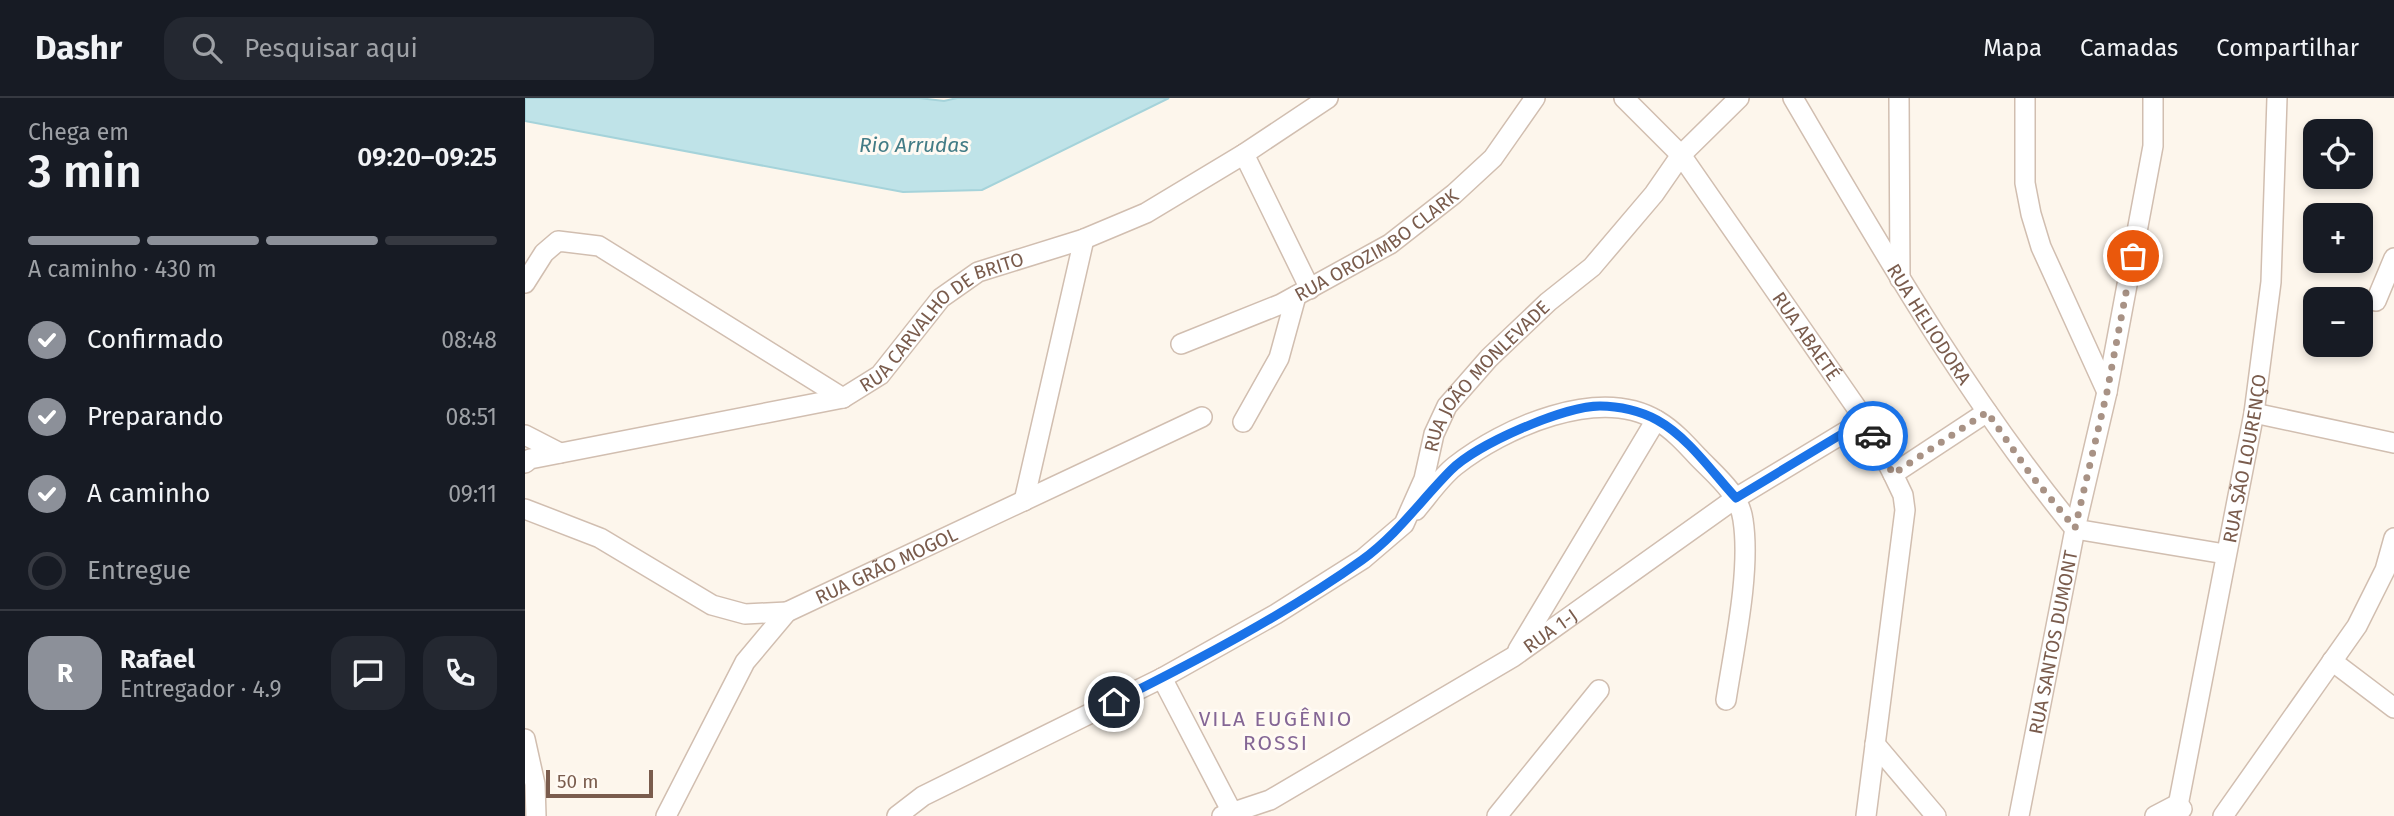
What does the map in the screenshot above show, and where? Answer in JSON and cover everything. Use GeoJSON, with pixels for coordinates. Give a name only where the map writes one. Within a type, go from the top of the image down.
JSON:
{"type":"FeatureCollection","features":[{"type":"Feature","properties":{"kind":"street","name":"RUA CARVALHO DE BRITO"},"geometry":{"type":"LineString","coordinates":[[525,463],[530,458],[843,398],[880,375],[941,298],[978,272],[1084,239],[1146,213],[1244,154],[1328,98]]}},
{"type":"Feature","properties":{"kind":"street","name":"RUA OROZIMBO CLARK"},"geometry":{"type":"LineString","coordinates":[[1181,344],[1281,304],[1390,244],[1454,194],[1493,158],[1535,98]]}},
{"type":"Feature","properties":{"kind":"street","name":"RUA ABAETÉ"},"geometry":{"type":"LineString","coordinates":[[1625,98],[1681,155],[1865,420],[1903,495],[1906,510],[1866,816]]}},
{"type":"Feature","properties":{"kind":"street","name":"RUA JOÃO MONLEVADE"},"geometry":{"type":"LineString","coordinates":[[897,816],[923,796],[1162,678],[1276,614],[1363,559],[1404,524],[1424,478],[1434,434],[1447,406],[1489,358],[1538,311],[1592,267],[1654,194],[1681,155],[1739,98]]}},
{"type":"Feature","properties":{"kind":"street"},"geometry":{"type":"LineString","coordinates":[[1793,98],[1901,280]]}},
{"type":"Feature","properties":{"kind":"street","name":"RUA HELIODORA"},"geometry":{"type":"LineString","coordinates":[[1899,98],[1901,280],[2031,475],[2075,528]]}},
{"type":"Feature","properties":{"kind":"street"},"geometry":{"type":"LineString","coordinates":[[2025,98],[2025,183],[2031,214],[2041,247],[2107,392]]}},
{"type":"Feature","properties":{"kind":"street","name":"RUA SANTOS DUMONT"},"geometry":{"type":"LineString","coordinates":[[2019,816],[2075,528],[2107,392],[2153,146],[2153,98]]}},
{"type":"Feature","properties":{"kind":"street","name":"RUA SÃO LOURENÇO"},"geometry":{"type":"LineString","coordinates":[[2180,812],[2225,554],[2254,414],[2271,282],[2277,98]]}},
{"type":"Feature","properties":{"kind":"street"},"geometry":{"type":"LineString","coordinates":[[1243,422],[1279,358],[1303,292],[1244,154]]}},
{"type":"Feature","properties":{"kind":"street"},"geometry":{"type":"LineString","coordinates":[[1024,501],[1084,239]]}},
{"type":"Feature","properties":{"kind":"street"},"geometry":{"type":"LineString","coordinates":[[525,283],[544,253],[558,241],[599,246],[843,398]]}},
{"type":"Feature","properties":{"kind":"street"},"geometry":{"type":"LineString","coordinates":[[2376,301],[2394,258]]}},
{"type":"Feature","properties":{"kind":"street"},"geometry":{"type":"LineString","coordinates":[[1404,524],[1453,467],[1495,439],[1548,418],[1599,406],[1634,411],[1656,420],[1675,433],[1736,498],[1743,519],[1744,567],[1726,700]]}},
{"type":"Feature","properties":{"kind":"street"},"geometry":{"type":"LineString","coordinates":[[1893,474],[1987,412]]}},
{"type":"Feature","properties":{"kind":"street"},"geometry":{"type":"LineString","coordinates":[[2254,414],[2394,443]]}},
{"type":"Feature","properties":{"kind":"street","name":"RUA GRÃO MOGOL"},"geometry":{"type":"LineString","coordinates":[[666,816],[745,662],[787,612],[1202,417]]}},
{"type":"Feature","properties":{"kind":"street"},"geometry":{"type":"LineString","coordinates":[[1514,657],[1656,420]]}},
{"type":"Feature","properties":{"kind":"street","name":"RUA 1-J"},"geometry":{"type":"LineString","coordinates":[[1229,815],[1266,808],[1514,657],[1736,498],[1865,420]]}},
{"type":"Feature","properties":{"kind":"street"},"geometry":{"type":"LineString","coordinates":[[525,435],[560,453]]}},
{"type":"Feature","properties":{"kind":"street"},"geometry":{"type":"LineString","coordinates":[[525,509],[600,538],[712,605],[745,614],[787,612]]}},
{"type":"Feature","properties":{"kind":"street"},"geometry":{"type":"LineString","coordinates":[[2075,528],[2225,554]]}},
{"type":"Feature","properties":{"kind":"street"},"geometry":{"type":"LineString","coordinates":[[2223,816],[2357,626],[2385,570],[2394,538]]}},
{"type":"Feature","properties":{"kind":"street"},"geometry":{"type":"LineString","coordinates":[[2332,661],[2394,708]]}},
{"type":"Feature","properties":{"kind":"street"},"geometry":{"type":"LineString","coordinates":[[1162,678],[1229,815]]}},
{"type":"Feature","properties":{"kind":"street"},"geometry":{"type":"LineString","coordinates":[[1497,816],[1599,690]]}},
{"type":"Feature","properties":{"kind":"street"},"geometry":{"type":"LineString","coordinates":[[525,738],[535,784],[535,816]]}},
{"type":"Feature","properties":{"kind":"street"},"geometry":{"type":"LineString","coordinates":[[1875,744],[1936,816]]}},
{"type":"Feature","properties":{"kind":"street"},"geometry":{"type":"LineString","coordinates":[[2155,816],[2180,812]]}},
{"type":"Feature","properties":{"kind":"water","name":"Rio Arrudas"},"geometry":{"type":"Polygon","coordinates":[[[525,98],[919,98],[944,101],[957,98],[1169,98],[982,190],[903,192],[525,121],[525,98]]]}},
{"type":"Feature","properties":{"kind":"way so far"},"geometry":{"type":"LineString","coordinates":[[1873,436],[1893,474],[1987,412],[2031,475],[2075,528],[2107,392],[2133,256]]}},
{"type":"Feature","properties":{"kind":"district","name":"VILA EUGÊNIO ROSSI"},"geometry":{"type":"Point","coordinates":[1276,731]}},
{"type":"Feature","properties":{"kind":"route"},"geometry":{"type":"LineString","coordinates":[[1114,702],[1276,614],[1363,559],[1404,524],[1453,467],[1495,439],[1548,418],[1599,406],[1634,411],[1656,420],[1675,433],[1736,498],[1865,420],[1873,436]]}}]}
